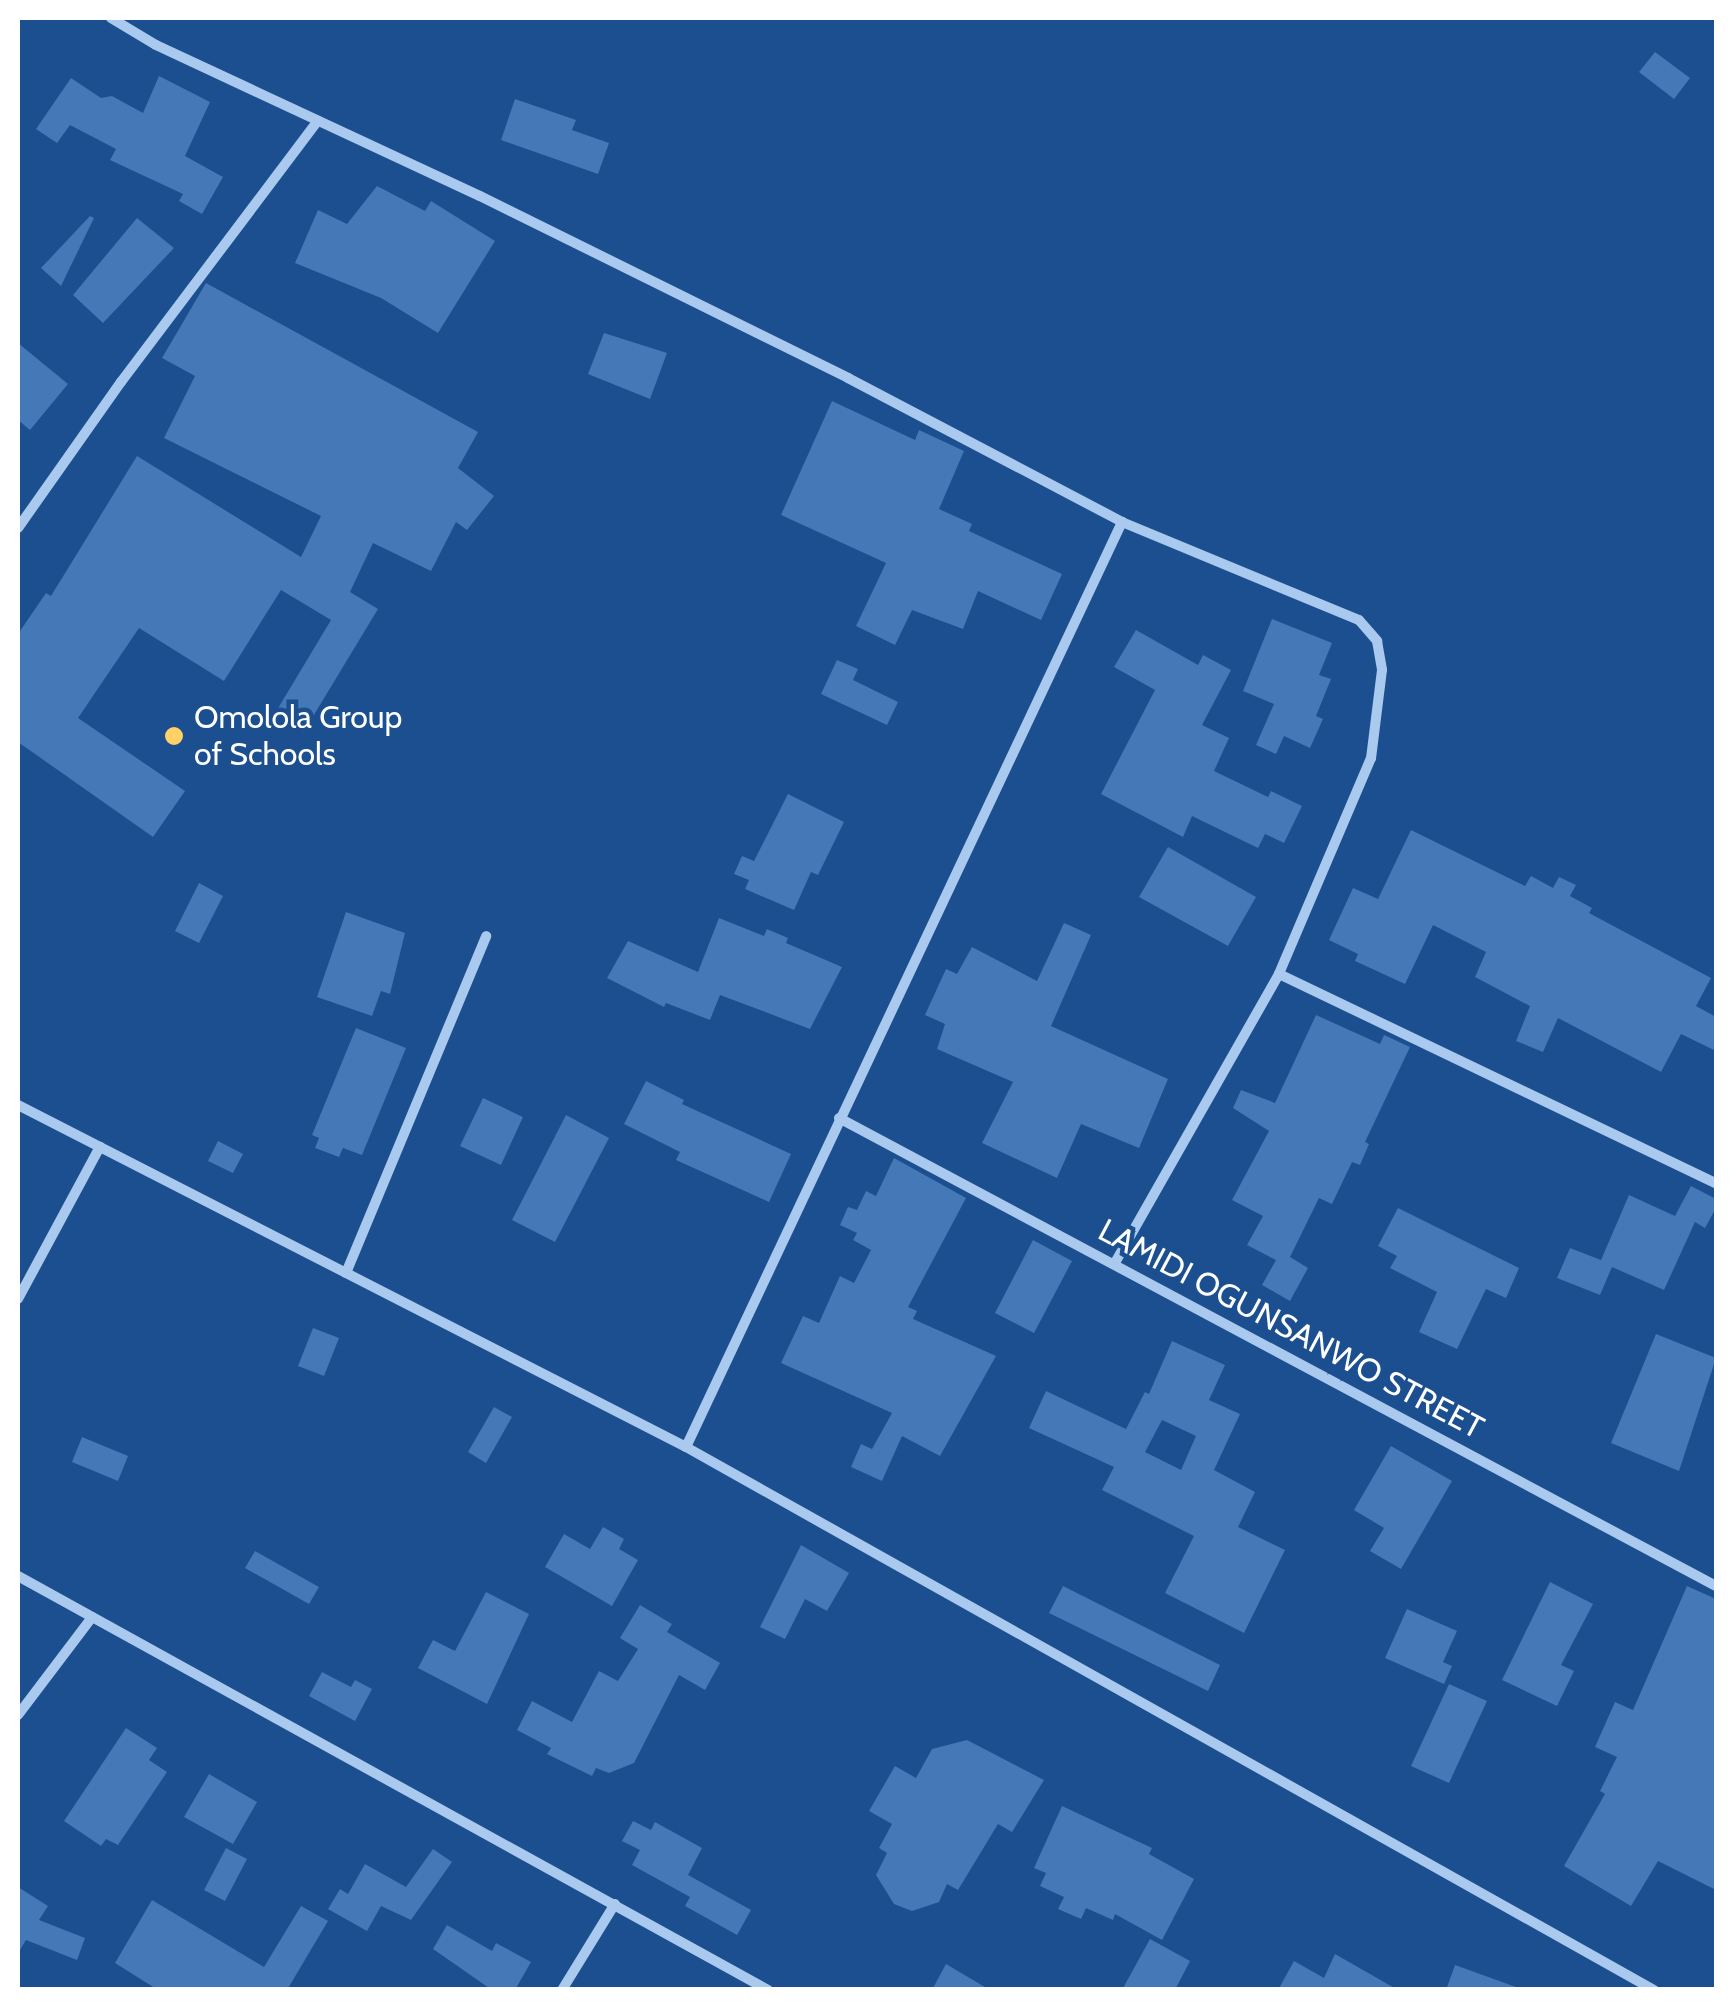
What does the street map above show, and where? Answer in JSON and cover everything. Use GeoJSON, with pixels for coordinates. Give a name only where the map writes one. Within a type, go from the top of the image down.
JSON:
{"type":"FeatureCollection","features":[{"type":"Feature","properties":{"kind":"street"},"geometry":{"type":"LineString","coordinates":[[111,18],[156,46],[318,120],[813,360],[1122,522],[1359,620],[1377,641],[1382,670],[1371,758],[1279,974],[1115,1262]]}},
{"type":"Feature","properties":{"kind":"street"},"geometry":{"type":"LineString","coordinates":[[18,528],[121,382],[318,120]]}},
{"type":"Feature","properties":{"kind":"street"},"geometry":{"type":"LineString","coordinates":[[686,1447],[1122,522]]}},
{"type":"Feature","properties":{"kind":"street"},"geometry":{"type":"LineString","coordinates":[[346,1273],[486,936]]}},
{"type":"Feature","properties":{"kind":"street"},"geometry":{"type":"LineString","coordinates":[[1279,974],[1716,1183]]}},
{"type":"Feature","properties":{"kind":"street"},"geometry":{"type":"LineString","coordinates":[[18,1106],[686,1447],[1654,1990]]}},
{"type":"Feature","properties":{"kind":"street","name":"LAMIDI OGUNSANWO STREET"},"geometry":{"type":"LineString","coordinates":[[839,1118],[1716,1586]]}},
{"type":"Feature","properties":{"kind":"street"},"geometry":{"type":"LineString","coordinates":[[18,1299],[100,1148]]}},
{"type":"Feature","properties":{"kind":"street"},"geometry":{"type":"LineString","coordinates":[[18,1576],[768,1990]]}},
{"type":"Feature","properties":{"kind":"street"},"geometry":{"type":"LineString","coordinates":[[18,1715],[92,1617]]}},
{"type":"Feature","properties":{"kind":"street"},"geometry":{"type":"LineString","coordinates":[[562,1990],[616,1904]]}},
{"type":"Feature","properties":{"kind":"building"},"geometry":{"type":"Polygon","coordinates":[[[1655,52],[1690,78],[1674,99],[1639,72],[1655,52]]]}},
{"type":"Feature","properties":{"kind":"building"},"geometry":{"type":"Polygon","coordinates":[[[159,76],[210,102],[185,156],[223,177],[202,214],[179,201],[183,194],[110,160],[116,149],[70,125],[57,143],[36,129],[71,78],[101,98],[112,96],[143,113],[159,76]]]}},
{"type":"Feature","properties":{"kind":"building"},"geometry":{"type":"Polygon","coordinates":[[[515,99],[576,120],[572,130],[609,143],[598,174],[501,140],[515,99]]]}},
{"type":"Feature","properties":{"kind":"building"},"geometry":{"type":"Polygon","coordinates":[[[377,186],[425,211],[431,201],[495,241],[438,333],[381,298],[295,263],[318,210],[347,224],[377,186]]]}},
{"type":"Feature","properties":{"kind":"building"},"geometry":{"type":"Polygon","coordinates":[[[90,216],[94,218],[61,286],[41,268],[90,216]]]}},
{"type":"Feature","properties":{"kind":"building"},"geometry":{"type":"Polygon","coordinates":[[[137,218],[174,248],[103,323],[73,295],[137,218]]]}},
{"type":"Feature","properties":{"kind":"building"},"geometry":{"type":"Polygon","coordinates":[[[206,283],[478,432],[458,468],[494,496],[467,530],[456,522],[431,571],[373,543],[350,592],[378,609],[303,733],[274,715],[331,620],[281,590],[224,681],[139,628],[78,718],[185,791],[153,837],[18,742],[18,634],[46,593],[51,596],[137,456],[301,557],[321,516],[164,438],[195,376],[162,358],[206,283]]]}},
{"type":"Feature","properties":{"kind":"building"},"geometry":{"type":"Polygon","coordinates":[[[604,333],[667,353],[650,399],[588,374],[604,333]]]}},
{"type":"Feature","properties":{"kind":"building"},"geometry":{"type":"Polygon","coordinates":[[[18,343],[68,384],[30,430],[18,420],[18,343]]]}},
{"type":"Feature","properties":{"kind":"building"},"geometry":{"type":"Polygon","coordinates":[[[832,401],[915,440],[919,430],[964,451],[939,509],[972,524],[969,531],[1062,574],[1041,620],[978,591],[963,629],[912,610],[895,645],[856,626],[886,563],[781,515],[832,401]]]}},
{"type":"Feature","properties":{"kind":"building"},"geometry":{"type":"Polygon","coordinates":[[[1272,619],[1332,643],[1319,675],[1331,679],[1316,716],[1323,719],[1310,748],[1284,736],[1276,754],[1256,745],[1274,704],[1243,691],[1272,619]]]}},
{"type":"Feature","properties":{"kind":"building"},"geometry":{"type":"Polygon","coordinates":[[[1136,630],[1198,665],[1203,655],[1231,670],[1202,725],[1229,738],[1214,771],[1268,797],[1271,791],[1302,806],[1284,843],[1265,834],[1258,848],[1192,816],[1183,837],[1101,794],[1155,690],[1114,667],[1136,630]]]}},
{"type":"Feature","properties":{"kind":"building"},"geometry":{"type":"Polygon","coordinates":[[[837,660],[858,669],[853,680],[898,702],[887,725],[821,694],[837,660]]]}},
{"type":"Feature","properties":{"kind":"building"},"geometry":{"type":"Polygon","coordinates":[[[788,794],[844,822],[818,875],[811,872],[794,910],[745,889],[749,880],[734,874],[742,856],[754,861],[788,794]]]}},
{"type":"Feature","properties":{"kind":"building"},"geometry":{"type":"Polygon","coordinates":[[[1411,830],[1525,886],[1531,876],[1553,888],[1559,877],[1576,885],[1570,896],[1592,908],[1589,913],[1711,978],[1696,1006],[1716,1017],[1716,1051],[1681,1034],[1661,1072],[1558,1018],[1543,1052],[1516,1041],[1530,1006],[1475,977],[1486,952],[1433,925],[1405,984],[1355,961],[1358,954],[1329,940],[1353,888],[1378,899],[1411,830]]]}},
{"type":"Feature","properties":{"kind":"building"},"geometry":{"type":"Polygon","coordinates":[[[1168,847],[1256,897],[1228,946],[1139,897],[1168,847]]]}},
{"type":"Feature","properties":{"kind":"building"},"geometry":{"type":"Polygon","coordinates":[[[199,883],[223,896],[199,943],[175,931],[199,883]]]}},
{"type":"Feature","properties":{"kind":"building"},"geometry":{"type":"Polygon","coordinates":[[[346,912],[405,933],[390,994],[381,991],[372,1016],[317,997],[346,912]]]}},
{"type":"Feature","properties":{"kind":"building"},"geometry":{"type":"Polygon","coordinates":[[[719,918],[764,936],[767,929],[788,938],[786,943],[842,967],[810,1029],[720,995],[710,1020],[666,1003],[664,1007],[607,978],[628,941],[698,972],[719,918]]]}},
{"type":"Feature","properties":{"kind":"building"},"geometry":{"type":"Polygon","coordinates":[[[1064,923],[1091,935],[1051,1026],[1168,1079],[1139,1148],[1081,1124],[1057,1178],[982,1143],[1013,1082],[937,1049],[945,1024],[925,1015],[946,969],[957,974],[972,947],[1037,981],[1064,923]]]}},
{"type":"Feature","properties":{"kind":"building"},"geometry":{"type":"Polygon","coordinates":[[[1316,1015],[1380,1044],[1384,1035],[1410,1047],[1365,1142],[1369,1144],[1360,1165],[1352,1162],[1332,1204],[1319,1198],[1290,1257],[1308,1268],[1290,1301],[1262,1285],[1276,1260],[1247,1245],[1263,1216],[1232,1200],[1269,1131],[1233,1108],[1241,1090],[1275,1103],[1316,1015]]]}},
{"type":"Feature","properties":{"kind":"building"},"geometry":{"type":"Polygon","coordinates":[[[356,1028],[406,1048],[362,1155],[343,1148],[339,1157],[315,1148],[319,1138],[312,1135],[356,1028]]]}},
{"type":"Feature","properties":{"kind":"building"},"geometry":{"type":"Polygon","coordinates":[[[646,1081],[684,1100],[682,1104],[791,1154],[769,1202],[676,1160],[680,1152],[624,1124],[646,1081]]]}},
{"type":"Feature","properties":{"kind":"building"},"geometry":{"type":"Polygon","coordinates":[[[483,1098],[523,1117],[501,1165],[460,1146],[483,1098]]]}},
{"type":"Feature","properties":{"kind":"building"},"geometry":{"type":"Polygon","coordinates":[[[566,1115],[609,1138],[555,1242],[512,1220],[566,1115]]]}},
{"type":"Feature","properties":{"kind":"building"},"geometry":{"type":"Polygon","coordinates":[[[218,1141],[243,1154],[233,1173],[208,1161],[218,1141]]]}},
{"type":"Feature","properties":{"kind":"building"},"geometry":{"type":"Polygon","coordinates":[[[894,1158],[966,1198],[908,1307],[917,1311],[913,1319],[996,1356],[940,1456],[902,1436],[882,1481],[851,1467],[861,1444],[872,1449],[892,1413],[781,1363],[803,1316],[819,1323],[840,1276],[854,1283],[871,1250],[853,1240],[857,1233],[840,1225],[848,1207],[857,1210],[866,1191],[876,1196],[894,1158]]]}},
{"type":"Feature","properties":{"kind":"building"},"geometry":{"type":"Polygon","coordinates":[[[1691,1186],[1716,1199],[1716,1208],[1705,1228],[1695,1222],[1664,1290],[1612,1267],[1600,1295],[1557,1278],[1570,1248],[1601,1260],[1629,1195],[1675,1216],[1691,1186]]]}},
{"type":"Feature","properties":{"kind":"building"},"geometry":{"type":"Polygon","coordinates":[[[1398,1208],[1519,1268],[1506,1298],[1486,1289],[1457,1349],[1419,1332],[1437,1292],[1390,1268],[1397,1256],[1378,1246],[1398,1208]]]}},
{"type":"Feature","properties":{"kind":"building"},"geometry":{"type":"Polygon","coordinates":[[[1033,1240],[1072,1261],[1034,1333],[995,1313],[1033,1240]]]}},
{"type":"Feature","properties":{"kind":"building"},"geometry":{"type":"Polygon","coordinates":[[[313,1328],[339,1338],[324,1376],[298,1366],[313,1328]]]}},
{"type":"Feature","properties":{"kind":"building"},"geometry":{"type":"Polygon","coordinates":[[[1656,1334],[1716,1358],[1679,1471],[1611,1443],[1656,1334]]]}},
{"type":"Feature","properties":{"kind":"building"},"geometry":{"type":"Polygon","coordinates":[[[1172,1341],[1225,1365],[1209,1400],[1240,1414],[1214,1470],[1255,1492],[1238,1527],[1285,1550],[1244,1633],[1165,1593],[1194,1536],[1102,1490],[1114,1467],[1029,1428],[1046,1391],[1126,1429],[1145,1392],[1149,1394],[1172,1341]],[[1162,1420],[1145,1452],[1181,1470],[1196,1436],[1162,1420]]]}},
{"type":"Feature","properties":{"kind":"building"},"geometry":{"type":"Polygon","coordinates":[[[494,1407],[512,1417],[486,1463],[468,1452],[494,1407]]]}},
{"type":"Feature","properties":{"kind":"building"},"geometry":{"type":"Polygon","coordinates":[[[82,1437],[128,1456],[118,1481],[72,1462],[82,1437]]]}},
{"type":"Feature","properties":{"kind":"building"},"geometry":{"type":"Polygon","coordinates":[[[1391,1446],[1452,1481],[1401,1569],[1370,1551],[1384,1528],[1354,1510],[1391,1446]]]}},
{"type":"Feature","properties":{"kind":"building"},"geometry":{"type":"Polygon","coordinates":[[[603,1527],[624,1539],[619,1549],[638,1560],[612,1606],[545,1567],[564,1534],[590,1549],[603,1527]]]}},
{"type":"Feature","properties":{"kind":"building"},"geometry":{"type":"Polygon","coordinates":[[[801,1545],[849,1573],[827,1611],[805,1599],[785,1639],[760,1627],[801,1545]]]}},
{"type":"Feature","properties":{"kind":"building"},"geometry":{"type":"Polygon","coordinates":[[[255,1551],[319,1587],[309,1604],[245,1568],[255,1551]]]}},
{"type":"Feature","properties":{"kind":"building"},"geometry":{"type":"Polygon","coordinates":[[[1550,1582],[1593,1604],[1561,1665],[1574,1671],[1557,1706],[1502,1680],[1550,1582]]]}},
{"type":"Feature","properties":{"kind":"building"},"geometry":{"type":"Polygon","coordinates":[[[1063,1586],[1220,1665],[1208,1691],[1049,1613],[1063,1586]]]}},
{"type":"Feature","properties":{"kind":"building"},"geometry":{"type":"Polygon","coordinates":[[[1687,1586],[1716,1599],[1716,1890],[1658,1861],[1631,1906],[1564,1866],[1605,1794],[1600,1791],[1617,1757],[1595,1747],[1615,1702],[1633,1710],[1687,1586]]]}},
{"type":"Feature","properties":{"kind":"building"},"geometry":{"type":"Polygon","coordinates":[[[486,1592],[529,1614],[487,1704],[418,1668],[433,1640],[455,1651],[486,1592]]]}},
{"type":"Feature","properties":{"kind":"building"},"geometry":{"type":"Polygon","coordinates":[[[640,1605],[672,1624],[667,1632],[720,1663],[705,1690],[679,1675],[634,1763],[609,1773],[596,1768],[592,1776],[547,1754],[551,1748],[517,1730],[532,1701],[572,1722],[599,1671],[618,1681],[638,1649],[620,1638],[640,1605]]]}},
{"type":"Feature","properties":{"kind":"building"},"geometry":{"type":"Polygon","coordinates":[[[1407,1609],[1457,1631],[1443,1662],[1452,1666],[1444,1684],[1385,1658],[1407,1609]]]}},
{"type":"Feature","properties":{"kind":"building"},"geometry":{"type":"Polygon","coordinates":[[[322,1672],[351,1687],[355,1680],[372,1689],[355,1721],[309,1696],[322,1672]]]}},
{"type":"Feature","properties":{"kind":"building"},"geometry":{"type":"Polygon","coordinates":[[[1449,1684],[1487,1701],[1449,1783],[1411,1766],[1449,1684]]]}},
{"type":"Feature","properties":{"kind":"building"},"geometry":{"type":"Polygon","coordinates":[[[126,1728],[157,1748],[149,1760],[167,1772],[118,1845],[106,1839],[101,1846],[64,1821],[126,1728]]]}},
{"type":"Feature","properties":{"kind":"building"},"geometry":{"type":"Polygon","coordinates":[[[967,1740],[1044,1780],[1012,1832],[998,1824],[958,1890],[947,1884],[939,1902],[912,1911],[894,1904],[876,1875],[887,1853],[879,1848],[892,1824],[869,1811],[895,1766],[916,1778],[932,1749],[967,1740]]]}},
{"type":"Feature","properties":{"kind":"building"},"geometry":{"type":"Polygon","coordinates":[[[209,1774],[257,1802],[233,1844],[184,1817],[209,1774]]]}},
{"type":"Feature","properties":{"kind":"building"},"geometry":{"type":"Polygon","coordinates":[[[1062,1806],[1152,1848],[1149,1854],[1194,1879],[1162,1940],[1115,1914],[1113,1920],[1086,1908],[1081,1919],[1058,1909],[1064,1897],[1040,1886],[1046,1873],[1034,1868],[1062,1806]]]}},
{"type":"Feature","properties":{"kind":"building"},"geometry":{"type":"Polygon","coordinates":[[[633,1821],[651,1830],[655,1822],[702,1848],[688,1875],[751,1910],[737,1935],[685,1906],[690,1897],[632,1865],[640,1850],[622,1841],[633,1821]]]}},
{"type":"Feature","properties":{"kind":"building"},"geometry":{"type":"Polygon","coordinates":[[[226,1848],[247,1859],[225,1901],[204,1890],[226,1848]]]}},
{"type":"Feature","properties":{"kind":"building"},"geometry":{"type":"Polygon","coordinates":[[[433,1849],[452,1862],[411,1920],[381,1906],[367,1931],[328,1909],[340,1889],[348,1894],[365,1864],[406,1887],[433,1849]]]}},
{"type":"Feature","properties":{"kind":"building"},"geometry":{"type":"Polygon","coordinates":[[[18,1887],[48,1906],[39,1920],[85,1938],[77,1960],[26,1940],[18,1953],[18,1887]]]}},
{"type":"Feature","properties":{"kind":"building"},"geometry":{"type":"Polygon","coordinates":[[[152,1900],[264,1967],[301,1906],[328,1921],[287,1990],[158,1990],[115,1963],[152,1900]]]}},
{"type":"Feature","properties":{"kind":"building"},"geometry":{"type":"Polygon","coordinates":[[[447,1925],[492,1951],[496,1943],[531,1962],[515,1990],[492,1990],[433,1949],[447,1925]]]}},
{"type":"Feature","properties":{"kind":"building"},"geometry":{"type":"Polygon","coordinates":[[[1150,1939],[1190,1961],[1175,1990],[1122,1990],[1150,1939]]]}},
{"type":"Feature","properties":{"kind":"building"},"geometry":{"type":"Polygon","coordinates":[[[1335,1954],[1398,1990],[1278,1990],[1294,1961],[1324,1978],[1335,1954]]]}},
{"type":"Feature","properties":{"kind":"building"},"geometry":{"type":"Polygon","coordinates":[[[946,1964],[990,1990],[932,1990],[946,1964]]]}},
{"type":"Feature","properties":{"kind":"building"},"geometry":{"type":"Polygon","coordinates":[[[1455,1965],[1516,1987],[1516,1990],[1446,1990],[1455,1965]]]}},
{"type":"Feature","properties":{"kind":"place","name":"Omolola Group of Schools"},"geometry":{"type":"Point","coordinates":[174,736]}}]}
